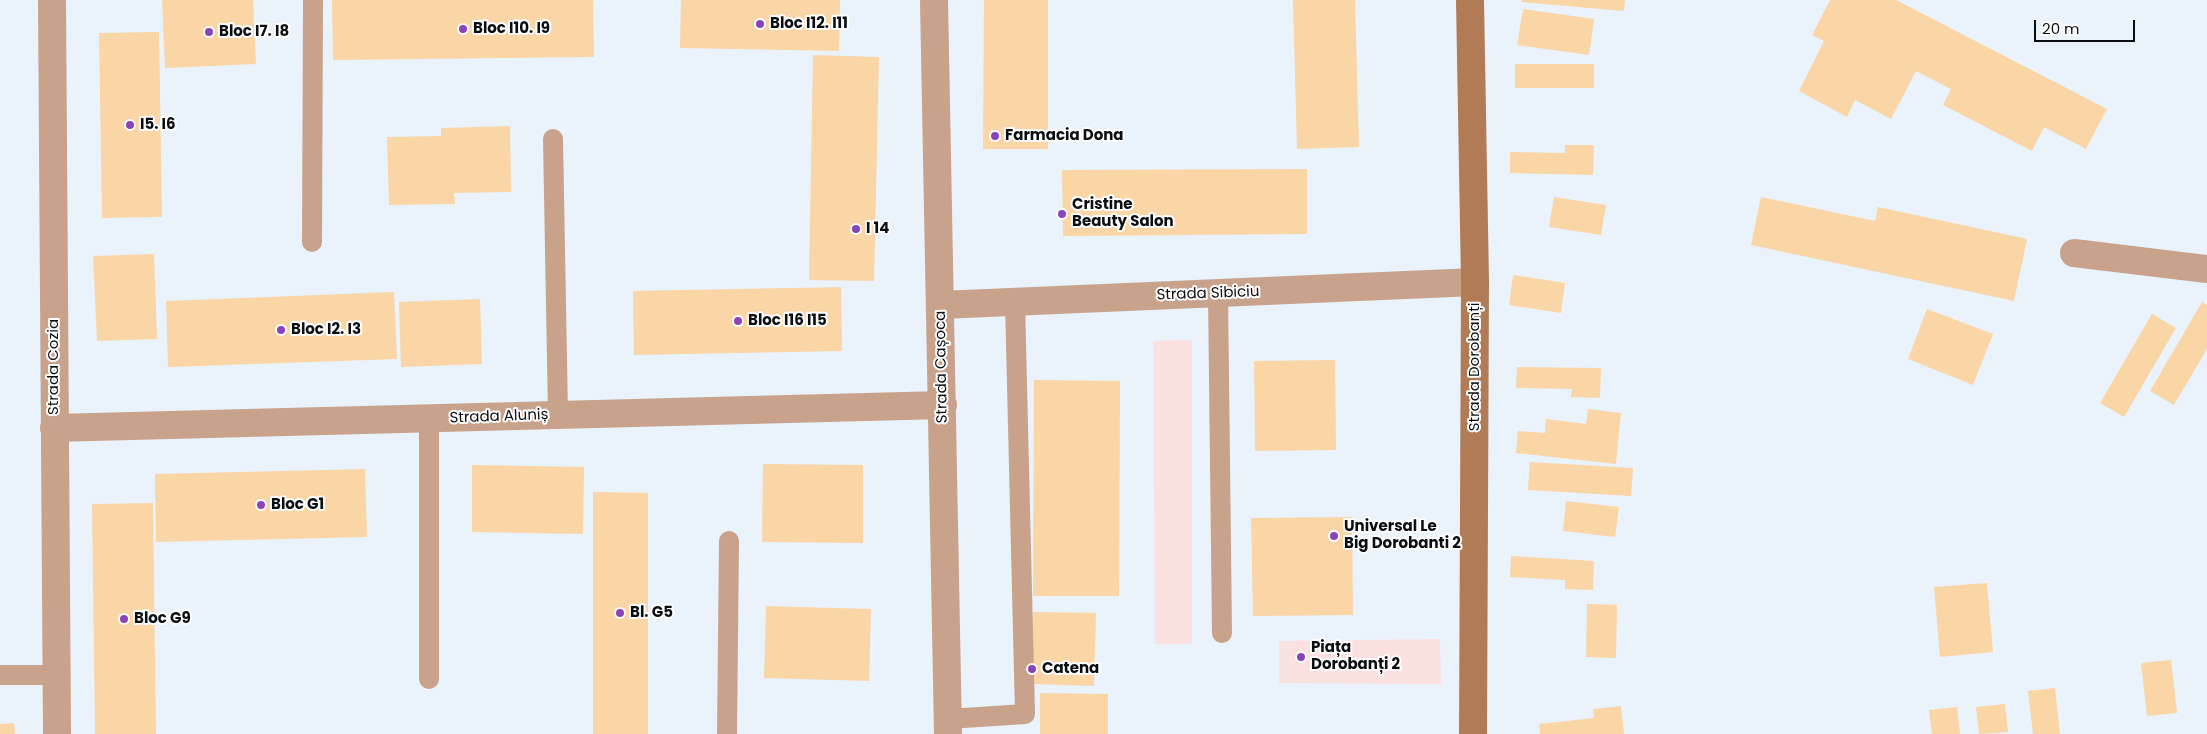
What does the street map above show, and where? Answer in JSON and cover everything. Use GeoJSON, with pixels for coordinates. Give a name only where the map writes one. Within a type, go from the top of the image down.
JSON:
{"type":"FeatureCollection","features":[{"type":"Feature","properties":{"kind":"main road","name":"Strada Dorobanți"},"geometry":{"type":"LineString","coordinates":[[1470,0],[1476,282],[1474,734]]}},
{"type":"Feature","properties":{"kind":"street","name":"Strada Cozia"},"geometry":{"type":"LineString","coordinates":[[52,0],[57,734]]}},
{"type":"Feature","properties":{"kind":"street","name":"Strada Cașoca"},"geometry":{"type":"LineString","coordinates":[[934,0],[948,726]]}},
{"type":"Feature","properties":{"kind":"street"},"geometry":{"type":"LineString","coordinates":[[2074,252],[2207,269]]}},
{"type":"Feature","properties":{"kind":"street","name":"Strada Sibiciu"},"geometry":{"type":"LineString","coordinates":[[941,305],[1476,282]]}},
{"type":"Feature","properties":{"kind":"street","name":"Strada Aluniș"},"geometry":{"type":"LineString","coordinates":[[54,428],[943,405]]}},
{"type":"Feature","properties":{"kind":"lane"},"geometry":{"type":"LineString","coordinates":[[312,242],[313,0]]}},
{"type":"Feature","properties":{"kind":"lane"},"geometry":{"type":"LineString","coordinates":[[553,140],[558,415]]}},
{"type":"Feature","properties":{"kind":"lane"},"geometry":{"type":"LineString","coordinates":[[1218,293],[1222,634]]}},
{"type":"Feature","properties":{"kind":"lane"},"geometry":{"type":"LineString","coordinates":[[948,726],[1022,716],[1025,714],[1016,302]]}},
{"type":"Feature","properties":{"kind":"lane"},"geometry":{"type":"LineString","coordinates":[[428,419],[429,679]]}},
{"type":"Feature","properties":{"kind":"lane"},"geometry":{"type":"LineString","coordinates":[[727,734],[729,541]]}},
{"type":"Feature","properties":{"kind":"lane"},"geometry":{"type":"LineString","coordinates":[[0,675],[56,675]]}},
{"type":"Feature","properties":{"kind":"shaded area"},"geometry":{"type":"Polygon","coordinates":[[[1192,340],[1192,644],[1155,644],[1153,341],[1192,340]]]}},
{"type":"Feature","properties":{"kind":"shaded area"},"geometry":{"type":"Polygon","coordinates":[[[1440,639],[1441,684],[1279,683],[1279,641],[1440,639]]]}},
{"type":"Feature","properties":{"kind":"building","name":"Bloc I7. I8"},"geometry":{"type":"Polygon","coordinates":[[[162,0],[253,0],[256,64],[165,68],[162,0]]]}},
{"type":"Feature","properties":{"kind":"building","name":"Bloc I10. I9"},"geometry":{"type":"Polygon","coordinates":[[[332,0],[593,0],[594,57],[333,60],[332,0]]]}},
{"type":"Feature","properties":{"kind":"building","name":"Bloc I12. I11"},"geometry":{"type":"Polygon","coordinates":[[[681,0],[840,0],[839,51],[680,48],[681,0]]]}},
{"type":"Feature","properties":{"kind":"building"},"geometry":{"type":"Polygon","coordinates":[[[984,0],[1048,0],[1048,149],[983,149],[984,0]]]}},
{"type":"Feature","properties":{"kind":"building"},"geometry":{"type":"Polygon","coordinates":[[[1293,0],[1355,0],[1359,147],[1297,149],[1293,0]]]}},
{"type":"Feature","properties":{"kind":"building"},"geometry":{"type":"Polygon","coordinates":[[[1522,0],[1625,0],[1624,11],[1521,2],[1522,0]]]}},
{"type":"Feature","properties":{"kind":"building"},"geometry":{"type":"Polygon","coordinates":[[[1830,0],[1896,0],[2107,109],[2086,149],[2044,127],[2032,151],[1943,105],[1951,89],[1916,71],[1891,119],[1855,100],[1847,117],[1799,91],[1824,41],[1812,35],[1830,0]]]}},
{"type":"Feature","properties":{"kind":"building"},"geometry":{"type":"Polygon","coordinates":[[[1523,9],[1594,19],[1589,55],[1517,45],[1523,9]]]}},
{"type":"Feature","properties":{"kind":"building","name":"I5. I6"},"geometry":{"type":"Polygon","coordinates":[[[159,32],[162,217],[102,218],[99,33],[159,32]]]}},
{"type":"Feature","properties":{"kind":"building"},"geometry":{"type":"Polygon","coordinates":[[[813,55],[879,57],[874,281],[809,280],[813,55]]]}},
{"type":"Feature","properties":{"kind":"building"},"geometry":{"type":"Polygon","coordinates":[[[1515,64],[1594,64],[1594,88],[1515,88],[1515,64]]]}},
{"type":"Feature","properties":{"kind":"building"},"geometry":{"type":"Polygon","coordinates":[[[510,126],[511,192],[454,193],[455,204],[389,205],[387,137],[441,136],[441,128],[510,126]]]}},
{"type":"Feature","properties":{"kind":"building"},"geometry":{"type":"Polygon","coordinates":[[[1565,145],[1594,145],[1593,175],[1510,173],[1510,152],[1565,153],[1565,145]]]}},
{"type":"Feature","properties":{"kind":"building"},"geometry":{"type":"Polygon","coordinates":[[[1307,169],[1307,234],[1063,236],[1062,170],[1307,169]]]}},
{"type":"Feature","properties":{"kind":"building"},"geometry":{"type":"Polygon","coordinates":[[[1554,197],[1606,205],[1601,235],[1549,227],[1554,197]]]}},
{"type":"Feature","properties":{"kind":"building"},"geometry":{"type":"Polygon","coordinates":[[[1761,197],[1875,221],[1878,207],[2027,239],[2014,301],[1751,245],[1761,197]]]}},
{"type":"Feature","properties":{"kind":"building"},"geometry":{"type":"Polygon","coordinates":[[[154,254],[157,339],[97,341],[93,256],[154,254]]]}},
{"type":"Feature","properties":{"kind":"building"},"geometry":{"type":"Polygon","coordinates":[[[1513,275],[1565,283],[1561,313],[1509,305],[1513,275]]]}},
{"type":"Feature","properties":{"kind":"building","name":"Bloc I16 I15"},"geometry":{"type":"Polygon","coordinates":[[[841,287],[842,351],[634,355],[633,291],[841,287]]]}},
{"type":"Feature","properties":{"kind":"building","name":"Bloc I2. I3"},"geometry":{"type":"Polygon","coordinates":[[[394,292],[397,359],[168,367],[166,301],[394,292]]]}},
{"type":"Feature","properties":{"kind":"building"},"geometry":{"type":"Polygon","coordinates":[[[480,299],[482,364],[401,367],[399,302],[480,299]]]}},
{"type":"Feature","properties":{"kind":"building"},"geometry":{"type":"Polygon","coordinates":[[[2202,302],[2207,305],[2207,349],[2174,405],[2150,391],[2202,302]]]}},
{"type":"Feature","properties":{"kind":"building"},"geometry":{"type":"Polygon","coordinates":[[[1927,309],[1993,334],[1973,385],[1908,359],[1927,309]]]}},
{"type":"Feature","properties":{"kind":"building"},"geometry":{"type":"Polygon","coordinates":[[[2152,314],[2176,328],[2124,417],[2100,403],[2152,314]]]}},
{"type":"Feature","properties":{"kind":"building"},"geometry":{"type":"Polygon","coordinates":[[[1335,360],[1336,450],[1255,451],[1254,361],[1335,360]]]}},
{"type":"Feature","properties":{"kind":"building"},"geometry":{"type":"Polygon","coordinates":[[[1517,367],[1601,368],[1600,398],[1571,397],[1572,389],[1516,388],[1517,367]]]}},
{"type":"Feature","properties":{"kind":"building"},"geometry":{"type":"Polygon","coordinates":[[[1034,380],[1120,381],[1119,596],[1033,596],[1034,380]]]}},
{"type":"Feature","properties":{"kind":"building"},"geometry":{"type":"Polygon","coordinates":[[[1588,409],[1621,413],[1616,464],[1516,453],[1518,431],[1545,433],[1546,419],[1586,424],[1588,409]]]}},
{"type":"Feature","properties":{"kind":"building"},"geometry":{"type":"Polygon","coordinates":[[[1530,462],[1633,468],[1631,496],[1528,490],[1530,462]]]}},
{"type":"Feature","properties":{"kind":"building"},"geometry":{"type":"Polygon","coordinates":[[[763,464],[863,465],[863,543],[762,542],[763,464]]]}},
{"type":"Feature","properties":{"kind":"building"},"geometry":{"type":"Polygon","coordinates":[[[472,465],[584,467],[583,534],[472,532],[472,465]]]}},
{"type":"Feature","properties":{"kind":"building","name":"Bloc G1"},"geometry":{"type":"Polygon","coordinates":[[[365,469],[367,537],[156,542],[155,474],[365,469]]]}},
{"type":"Feature","properties":{"kind":"building","name":"Bl. G5"},"geometry":{"type":"Polygon","coordinates":[[[593,492],[648,493],[648,734],[593,734],[593,492]]]}},
{"type":"Feature","properties":{"kind":"building"},"geometry":{"type":"Polygon","coordinates":[[[1566,501],[1619,507],[1615,537],[1563,531],[1566,501]]]}},
{"type":"Feature","properties":{"kind":"building","name":"Bloc G9"},"geometry":{"type":"Polygon","coordinates":[[[153,503],[156,734],[95,734],[92,504],[153,503]]]}},
{"type":"Feature","properties":{"kind":"building"},"geometry":{"type":"Polygon","coordinates":[[[1352,517],[1353,615],[1253,616],[1251,518],[1352,517]]]}},
{"type":"Feature","properties":{"kind":"building"},"geometry":{"type":"Polygon","coordinates":[[[1511,556],[1594,561],[1593,590],[1565,589],[1565,580],[1510,577],[1511,556]]]}},
{"type":"Feature","properties":{"kind":"building"},"geometry":{"type":"Polygon","coordinates":[[[1987,583],[1993,652],[1940,657],[1934,587],[1987,583]]]}},
{"type":"Feature","properties":{"kind":"building"},"geometry":{"type":"Polygon","coordinates":[[[1587,604],[1617,605],[1616,658],[1586,657],[1587,604]]]}},
{"type":"Feature","properties":{"kind":"building"},"geometry":{"type":"Polygon","coordinates":[[[766,606],[871,609],[869,681],[764,678],[766,606]]]}},
{"type":"Feature","properties":{"kind":"building"},"geometry":{"type":"Polygon","coordinates":[[[1033,612],[1096,613],[1094,686],[1031,684],[1033,612]]]}},
{"type":"Feature","properties":{"kind":"building"},"geometry":{"type":"Polygon","coordinates":[[[2171,660],[2177,713],[2147,716],[2141,663],[2171,660]]]}},
{"type":"Feature","properties":{"kind":"building"},"geometry":{"type":"Polygon","coordinates":[[[2055,688],[2060,734],[2033,734],[2028,691],[2055,688]]]}},
{"type":"Feature","properties":{"kind":"building"},"geometry":{"type":"Polygon","coordinates":[[[1040,693],[1108,694],[1108,734],[1040,734],[1040,693]]]}},
{"type":"Feature","properties":{"kind":"building"},"geometry":{"type":"Polygon","coordinates":[[[2005,704],[2008,732],[1979,734],[1976,707],[2005,704]]]}},
{"type":"Feature","properties":{"kind":"building"},"geometry":{"type":"Polygon","coordinates":[[[1621,706],[1624,734],[1540,734],[1539,724],[1594,718],[1593,709],[1621,706]]]}},
{"type":"Feature","properties":{"kind":"building"},"geometry":{"type":"Polygon","coordinates":[[[1957,707],[1960,734],[1932,734],[1929,710],[1957,707]]]}},
{"type":"Feature","properties":{"kind":"building"},"geometry":{"type":"Polygon","coordinates":[[[14,723],[15,734],[0,734],[0,724],[14,723]]]}},
{"type":"Feature","properties":{"kind":"place","name":"Bloc I12. I11"},"geometry":{"type":"Point","coordinates":[760,24]}},
{"type":"Feature","properties":{"kind":"place","name":"Bloc I10. I9"},"geometry":{"type":"Point","coordinates":[463,29]}},
{"type":"Feature","properties":{"kind":"place","name":"Bloc I7. I8"},"geometry":{"type":"Point","coordinates":[209,32]}},
{"type":"Feature","properties":{"kind":"place","name":"I5. I6"},"geometry":{"type":"Point","coordinates":[130,125]}},
{"type":"Feature","properties":{"kind":"place","name":"Farmacia Dona"},"geometry":{"type":"Point","coordinates":[995,136]}},
{"type":"Feature","properties":{"kind":"place","name":"Cristine Beauty Salon"},"geometry":{"type":"Point","coordinates":[1062,214]}},
{"type":"Feature","properties":{"kind":"place","name":"I 14"},"geometry":{"type":"Point","coordinates":[856,229]}},
{"type":"Feature","properties":{"kind":"place","name":"Bloc I16 I15"},"geometry":{"type":"Point","coordinates":[738,321]}},
{"type":"Feature","properties":{"kind":"place","name":"Bloc I2. I3"},"geometry":{"type":"Point","coordinates":[281,330]}},
{"type":"Feature","properties":{"kind":"place","name":"Bloc G1"},"geometry":{"type":"Point","coordinates":[261,505]}},
{"type":"Feature","properties":{"kind":"place","name":"Universal Le Big Dorobanti 2"},"geometry":{"type":"Point","coordinates":[1334,536]}},
{"type":"Feature","properties":{"kind":"place","name":"Bl. G5"},"geometry":{"type":"Point","coordinates":[620,613]}},
{"type":"Feature","properties":{"kind":"place","name":"Bloc G9"},"geometry":{"type":"Point","coordinates":[124,619]}},
{"type":"Feature","properties":{"kind":"place","name":"Piața Dorobanți 2"},"geometry":{"type":"Point","coordinates":[1301,657]}},
{"type":"Feature","properties":{"kind":"place","name":"Catena"},"geometry":{"type":"Point","coordinates":[1032,669]}}]}
